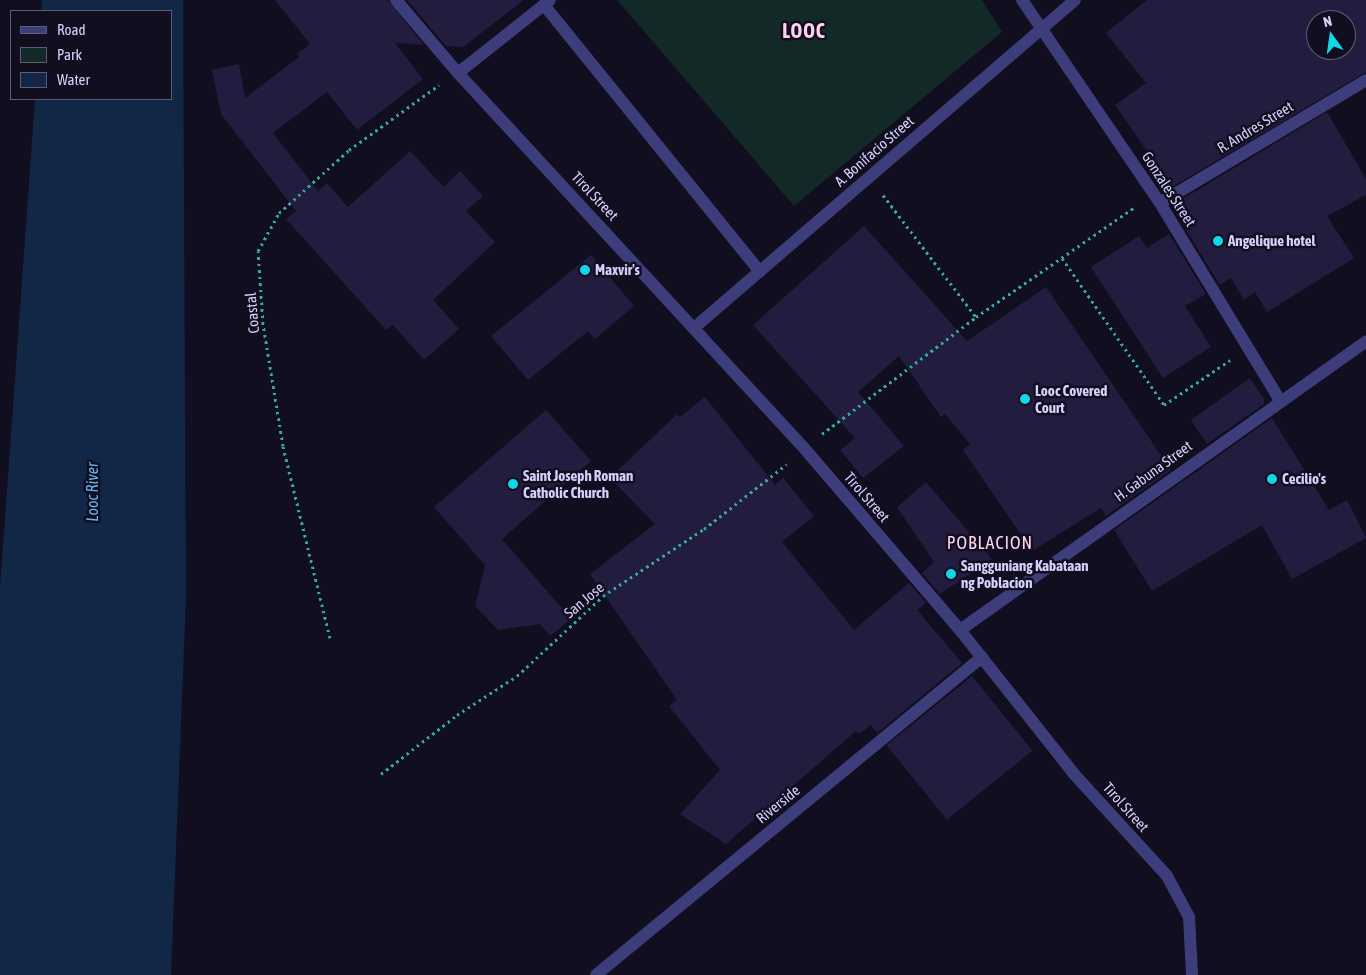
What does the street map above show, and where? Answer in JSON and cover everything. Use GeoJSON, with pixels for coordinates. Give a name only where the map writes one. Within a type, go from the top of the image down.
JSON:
{"type":"FeatureCollection","features":[{"type":"Feature","properties":{"kind":"street","name":"Tirol Street"},"geometry":{"type":"LineString","coordinates":[[396,0],[458,73],[695,327],[804,448],[960,630],[1074,774],[1168,876],[1189,916],[1192,975]]}},
{"type":"Feature","properties":{"kind":"street","name":"Gonzales Street"},"geometry":{"type":"LineString","coordinates":[[1022,0],[1157,198],[1280,400]]}},
{"type":"Feature","properties":{"kind":"street","name":"A. Bonifacio Street"},"geometry":{"type":"LineString","coordinates":[[695,327],[1074,0]]}},
{"type":"Feature","properties":{"kind":"street"},"geometry":{"type":"LineString","coordinates":[[458,73],[547,2],[760,272]]}},
{"type":"Feature","properties":{"kind":"street","name":"R. Andres Street"},"geometry":{"type":"LineString","coordinates":[[1157,198],[1366,80]]}},
{"type":"Feature","properties":{"kind":"street","name":"H. Gabuna Street"},"geometry":{"type":"LineString","coordinates":[[960,630],[1280,400],[1366,341]]}},
{"type":"Feature","properties":{"kind":"street","name":"Riverside"},"geometry":{"type":"LineString","coordinates":[[596,975],[982,657]]}},
{"type":"Feature","properties":{"kind":"path","name":"Coastal"},"geometry":{"type":"LineString","coordinates":[[330,638],[283,446],[263,324],[258,250],[279,214],[349,150],[413,101],[458,73]]}},
{"type":"Feature","properties":{"kind":"path"},"geometry":{"type":"LineString","coordinates":[[869,177],[976,317]]}},
{"type":"Feature","properties":{"kind":"path","name":"San Jose"},"geometry":{"type":"LineString","coordinates":[[381,774],[457,714],[517,676],[603,596],[704,529],[773,477],[804,448],[976,317],[1062,258],[1157,198]]}},
{"type":"Feature","properties":{"kind":"path"},"geometry":{"type":"LineString","coordinates":[[1062,258],[1164,405],[1249,348]]}},
{"type":"Feature","properties":{"kind":"green space"},"geometry":{"type":"Polygon","coordinates":[[[617,0],[982,0],[1002,32],[794,206],[617,0]]]}},
{"type":"Feature","properties":{"kind":"water","name":"Looc River"},"geometry":{"type":"Polygon","coordinates":[[[42,0],[183,0],[186,597],[171,975],[0,975],[0,588],[35,100],[172,100],[172,10],[41,10],[42,0]]]}},
{"type":"Feature","properties":{"kind":"building"},"geometry":{"type":"Polygon","coordinates":[[[275,0],[388,0],[424,45],[395,43],[423,79],[357,130],[327,92],[273,133],[318,191],[327,183],[348,207],[410,151],[444,187],[460,171],[483,196],[466,211],[495,242],[433,300],[459,329],[424,360],[393,325],[386,330],[286,219],[296,211],[221,114],[212,70],[239,64],[245,98],[299,57],[297,54],[310,44],[275,0]]]}},
{"type":"Feature","properties":{"kind":"building"},"geometry":{"type":"Polygon","coordinates":[[[407,0],[524,0],[463,47],[446,46],[407,0]]]}},
{"type":"Feature","properties":{"kind":"building"},"geometry":{"type":"Polygon","coordinates":[[[1147,0],[1366,0],[1366,72],[1172,187],[1115,105],[1146,83],[1106,33],[1147,0]]]}},
{"type":"Feature","properties":{"kind":"building"},"geometry":{"type":"Polygon","coordinates":[[[1327,112],[1366,179],[1366,195],[1327,216],[1354,258],[1267,312],[1255,292],[1244,300],[1231,278],[1220,285],[1183,225],[1193,219],[1181,200],[1327,112]]]}},
{"type":"Feature","properties":{"kind":"building"},"geometry":{"type":"Polygon","coordinates":[[[864,226],[967,341],[1046,287],[1171,470],[1106,516],[1101,508],[1032,551],[963,450],[970,444],[945,414],[941,417],[899,356],[858,392],[904,446],[863,478],[840,450],[855,438],[753,325],[864,226]]]}},
{"type":"Feature","properties":{"kind":"building"},"geometry":{"type":"Polygon","coordinates":[[[1169,234],[1206,294],[1185,306],[1211,347],[1163,378],[1091,267],[1139,236],[1147,248],[1169,234]]]}},
{"type":"Feature","properties":{"kind":"building"},"geometry":{"type":"Polygon","coordinates":[[[591,255],[634,306],[595,339],[588,331],[528,380],[491,336],[591,255]]]}},
{"type":"Feature","properties":{"kind":"building"},"geometry":{"type":"Polygon","coordinates":[[[1250,378],[1264,399],[1264,404],[1207,444],[1191,420],[1250,378]]]}},
{"type":"Feature","properties":{"kind":"building"},"geometry":{"type":"Polygon","coordinates":[[[705,397],[775,485],[783,478],[814,516],[782,542],[854,630],[909,583],[926,603],[917,610],[962,663],[877,733],[871,725],[859,734],[856,731],[726,844],[680,814],[720,770],[669,706],[677,700],[590,574],[655,524],[610,478],[677,414],[680,417],[705,397]]]}},
{"type":"Feature","properties":{"kind":"building","name":"Saint Joseph Roman Catholic Church"},"geometry":{"type":"Polygon","coordinates":[[[546,410],[591,461],[502,539],[571,619],[550,636],[540,624],[498,630],[475,606],[485,565],[434,507],[546,410]]]}},
{"type":"Feature","properties":{"kind":"building"},"geometry":{"type":"Polygon","coordinates":[[[1272,418],[1329,510],[1347,500],[1366,538],[1292,579],[1262,525],[1152,591],[1114,530],[1272,418]]]}},
{"type":"Feature","properties":{"kind":"building"},"geometry":{"type":"Polygon","coordinates":[[[926,482],[992,559],[940,594],[922,573],[934,562],[897,507],[926,482]]]}},
{"type":"Feature","properties":{"kind":"building"},"geometry":{"type":"Polygon","coordinates":[[[972,676],[1032,751],[947,820],[887,745],[972,676]]]}},
{"type":"Feature","properties":{"kind":"place","name":"Angelique hotel"},"geometry":{"type":"Point","coordinates":[1218,241]}},
{"type":"Feature","properties":{"kind":"place","name":"Maxvir's"},"geometry":{"type":"Point","coordinates":[585,270]}},
{"type":"Feature","properties":{"kind":"place","name":"Looc Covered Court"},"geometry":{"type":"Point","coordinates":[1025,399]}},
{"type":"Feature","properties":{"kind":"place","name":"Cecilio's"},"geometry":{"type":"Point","coordinates":[1272,479]}},
{"type":"Feature","properties":{"kind":"place","name":"Saint Joseph Roman Catholic Church"},"geometry":{"type":"Point","coordinates":[513,484]}},
{"type":"Feature","properties":{"kind":"place","name":"Sangguniang Kabataan ng Poblacion"},"geometry":{"type":"Point","coordinates":[951,574]}},
{"type":"Feature","properties":{"kind":"district","name":"LOOC"},"geometry":{"type":"Point","coordinates":[804,30]}},
{"type":"Feature","properties":{"kind":"district","name":"POBLACION"},"geometry":{"type":"Point","coordinates":[990,543]}}]}
